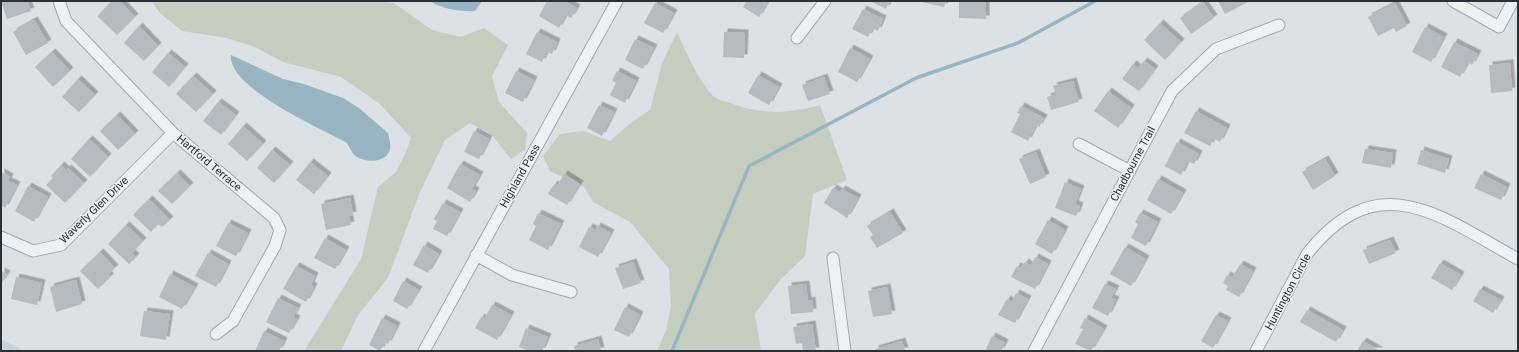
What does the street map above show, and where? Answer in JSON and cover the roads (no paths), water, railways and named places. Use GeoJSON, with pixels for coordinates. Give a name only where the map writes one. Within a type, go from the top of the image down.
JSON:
{"type":"FeatureCollection","features":[{"type":"Feature","properties":{"kind":"street","name":"Hartford Terrace"},"geometry":{"type":"LineString","coordinates":[[59,1],[66,21],[174,133],[274,218],[280,230],[275,246],[233,321],[216,334]]}},
{"type":"Feature","properties":{"kind":"street","name":"Highland Pass"},"geometry":{"type":"LineString","coordinates":[[424,351],[617,1]]}},
{"type":"Feature","properties":{"kind":"street"},"geometry":{"type":"LineString","coordinates":[[797,38],[825,1]]}},
{"type":"Feature","properties":{"kind":"street"},"geometry":{"type":"LineString","coordinates":[[1453,1],[1499,27],[1513,1]]}},
{"type":"Feature","properties":{"kind":"street","name":"Chadbourne Trail"},"geometry":{"type":"LineString","coordinates":[[1034,351],[1172,92],[1216,49],[1279,25]]}},
{"type":"Feature","properties":{"kind":"street","name":"Waverly Glen Drive"},"geometry":{"type":"LineString","coordinates":[[1,237],[33,251],[61,245],[174,133]]}},
{"type":"Feature","properties":{"kind":"street"},"geometry":{"type":"LineString","coordinates":[[1079,144],[1130,171]]}},
{"type":"Feature","properties":{"kind":"street","name":"Huntington Circle"},"geometry":{"type":"LineString","coordinates":[[1260,350],[1307,254],[1318,240],[1341,221],[1357,212],[1386,204],[1401,204],[1436,214],[1518,259]]}},
{"type":"Feature","properties":{"kind":"street"},"geometry":{"type":"LineString","coordinates":[[476,255],[512,275],[571,292]]}},
{"type":"Feature","properties":{"kind":"street"},"geometry":{"type":"LineString","coordinates":[[833,258],[845,351]]}},
{"type":"Feature","properties":{"kind":"water"},"geometry":{"type":"Polygon","coordinates":[[[430,1],[482,1],[475,11],[470,11],[446,8],[430,1]]]}},
{"type":"Feature","properties":{"kind":"water"},"geometry":{"type":"Polygon","coordinates":[[[231,55],[283,79],[304,84],[343,98],[359,108],[388,133],[390,149],[388,154],[381,159],[371,161],[355,156],[347,143],[298,118],[259,94],[244,81],[234,68],[231,55]]]}},
{"type":"Feature","properties":{"kind":"waterway"},"geometry":{"type":"LineString","coordinates":[[672,351],[749,166],[916,78],[1018,43],[1095,1]]}}]}
